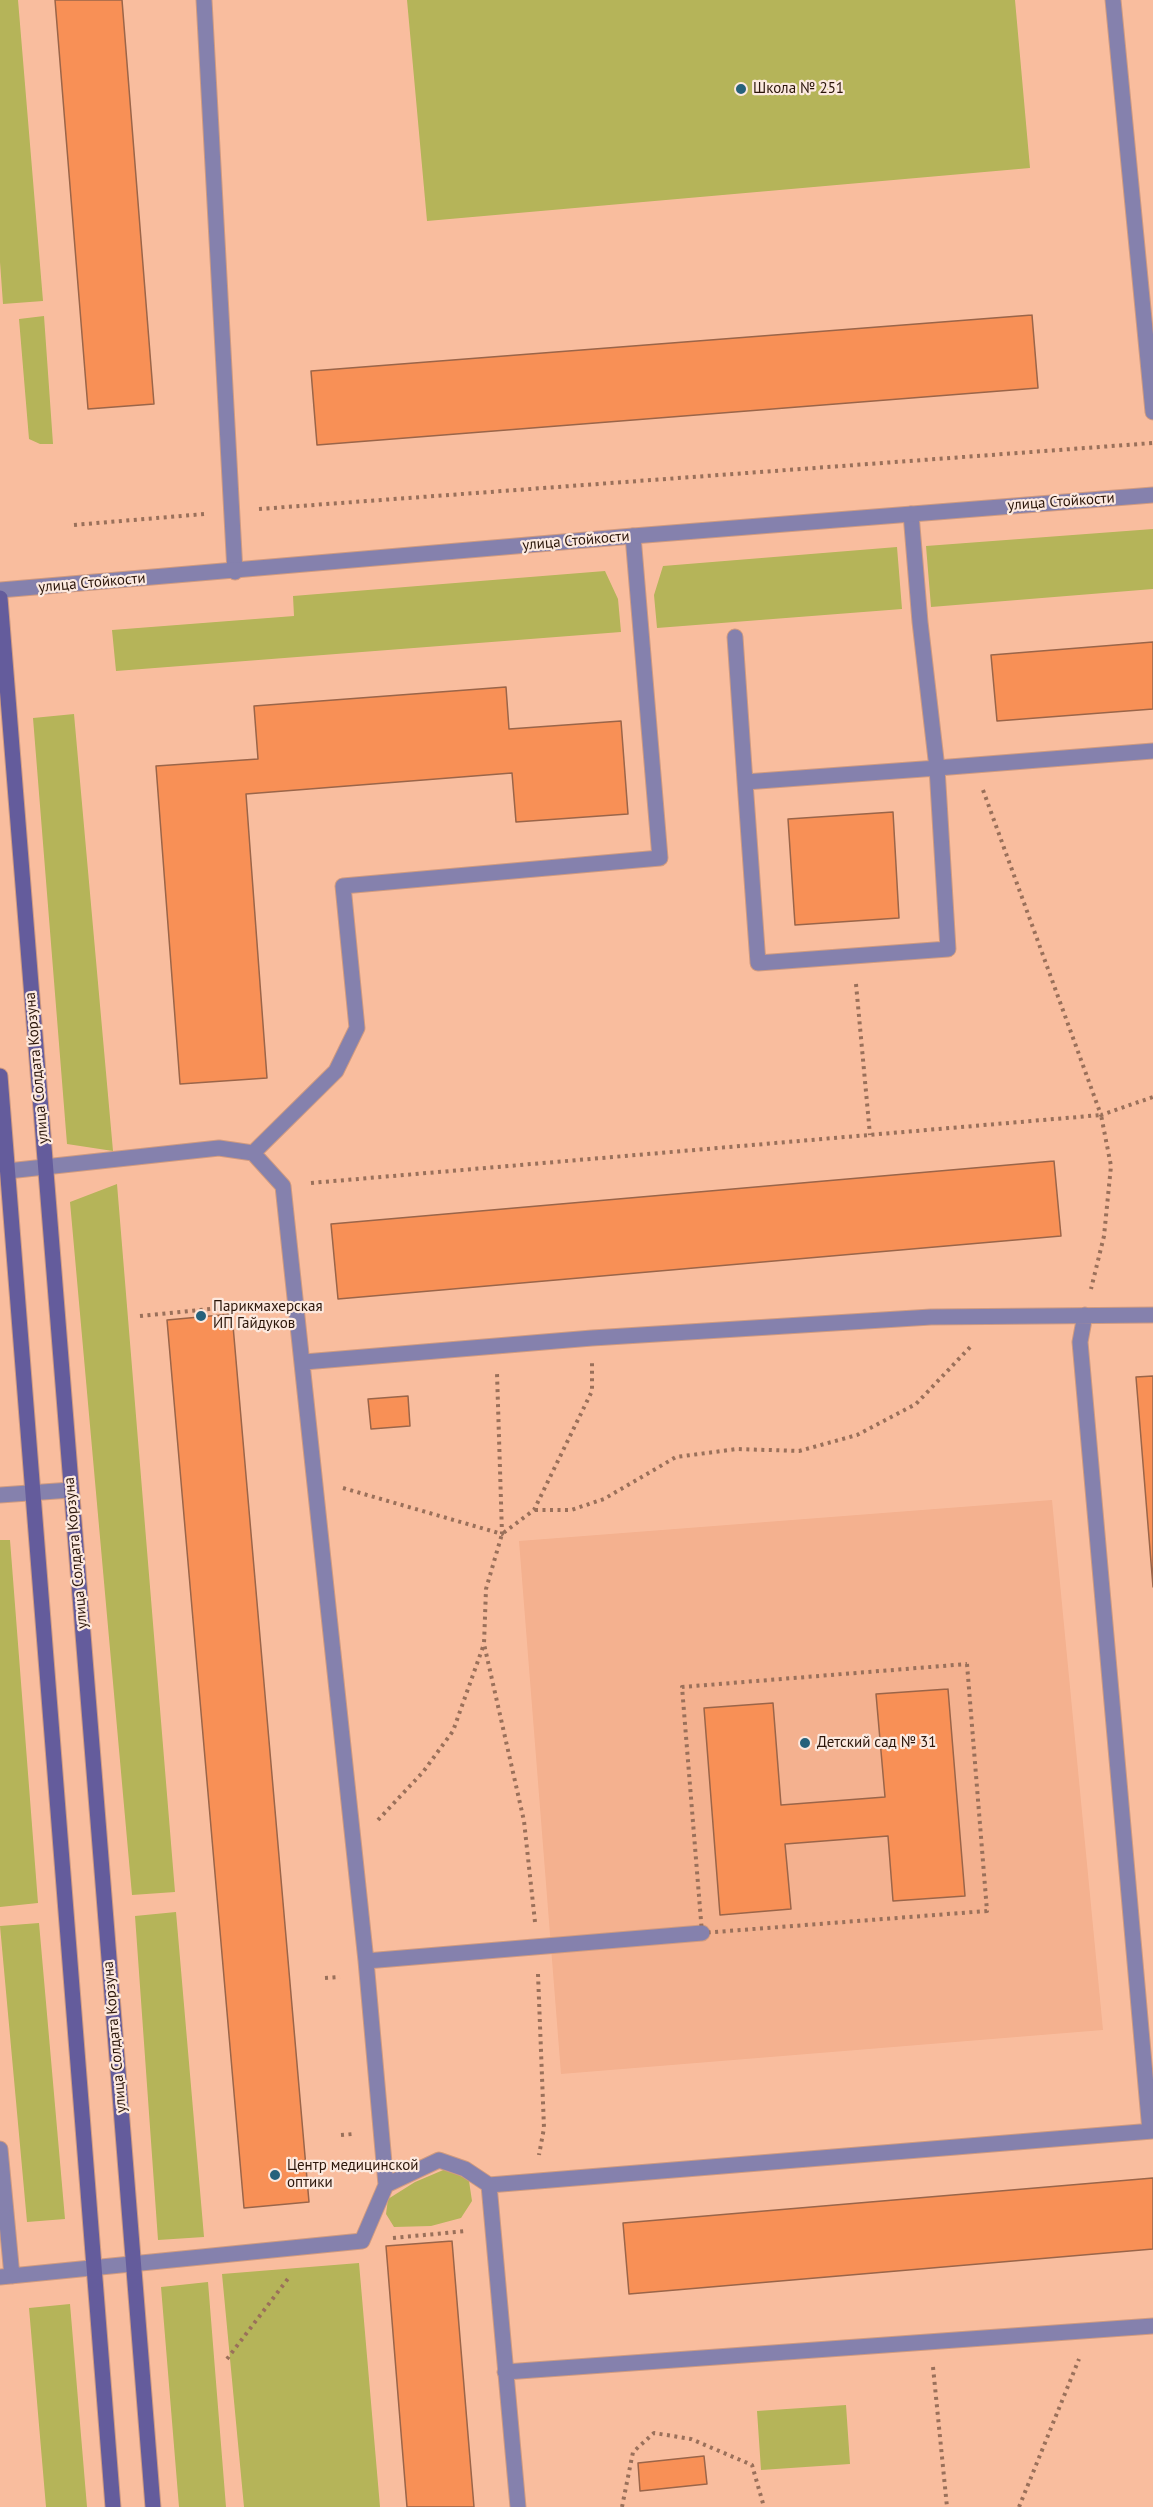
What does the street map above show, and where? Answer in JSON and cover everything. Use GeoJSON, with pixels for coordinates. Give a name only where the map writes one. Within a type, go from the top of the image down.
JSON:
{"type":"FeatureCollection","features":[{"type":"Feature","properties":{"kind":"street"},"geometry":{"type":"LineString","coordinates":[[204,0],[235,572]]}},
{"type":"Feature","properties":{"kind":"street"},"geometry":{"type":"LineString","coordinates":[[1113,0],[1153,412]]}},
{"type":"Feature","properties":{"kind":"street","name":"улица Стойкости"},"geometry":{"type":"LineString","coordinates":[[0,590],[235,572],[633,536],[1153,495]]}},
{"type":"Feature","properties":{"kind":"street"},"geometry":{"type":"LineString","coordinates":[[735,637],[758,963],[948,949],[938,768],[920,622],[911,514]]}},
{"type":"Feature","properties":{"kind":"street"},"geometry":{"type":"LineString","coordinates":[[253,1154],[336,1071],[357,1028],[344,886],[660,858],[633,536]]}},
{"type":"Feature","properties":{"kind":"street","name":"улица Солдата Корзуна"},"geometry":{"type":"LineString","coordinates":[[0,598],[153,2507]]}},
{"type":"Feature","properties":{"kind":"street"},"geometry":{"type":"LineString","coordinates":[[745,782],[1153,751]]}},
{"type":"Feature","properties":{"kind":"street"},"geometry":{"type":"LineString","coordinates":[[0,1076],[113,2507]]}},
{"type":"Feature","properties":{"kind":"street"},"geometry":{"type":"LineString","coordinates":[[0,2149],[6,2277],[133,2266],[362,2241],[386,2185],[354,1843],[304,1362],[283,1186],[253,1154],[219,1148],[8,1171]]}},
{"type":"Feature","properties":{"kind":"street"},"geometry":{"type":"LineString","coordinates":[[386,2185],[439,2160],[465,2169],[489,2185],[1152,2131],[1080,1342],[1085,1315]]}},
{"type":"Feature","properties":{"kind":"street"},"geometry":{"type":"LineString","coordinates":[[304,1362],[592,1338],[931,1317],[1153,1315]]}},
{"type":"Feature","properties":{"kind":"street"},"geometry":{"type":"LineString","coordinates":[[0,1495],[71,1490]]}},
{"type":"Feature","properties":{"kind":"street"},"geometry":{"type":"LineString","coordinates":[[366,1960],[702,1933]]}},
{"type":"Feature","properties":{"kind":"street"},"geometry":{"type":"LineString","coordinates":[[489,2185],[518,2507]]}},
{"type":"Feature","properties":{"kind":"street"},"geometry":{"type":"LineString","coordinates":[[505,2372],[1153,2326]]}},
{"type":"Feature","properties":{"kind":"path"},"geometry":{"type":"LineString","coordinates":[[74,525],[1153,443]]}},
{"type":"Feature","properties":{"kind":"path"},"geometry":{"type":"LineString","coordinates":[[974,765],[1101,1115],[1111,1167],[1104,1236],[1085,1315]]}},
{"type":"Feature","properties":{"kind":"path"},"geometry":{"type":"LineString","coordinates":[[854,955],[870,1135]]}},
{"type":"Feature","properties":{"kind":"path"},"geometry":{"type":"LineString","coordinates":[[283,1186],[1101,1115],[1153,1097]]}},
{"type":"Feature","properties":{"kind":"path"},"geometry":{"type":"LineString","coordinates":[[140,1316],[296,1300]]}},
{"type":"Feature","properties":{"kind":"path"},"geometry":{"type":"LineString","coordinates":[[502,1534],[534,1510],[592,1391],[592,1338]]}},
{"type":"Feature","properties":{"kind":"path"},"geometry":{"type":"LineString","coordinates":[[534,1510],[571,1510],[604,1499],[676,1457],[737,1449],[799,1451],[857,1435],[916,1404],[977,1339]]}},
{"type":"Feature","properties":{"kind":"path"},"geometry":{"type":"LineString","coordinates":[[496,1346],[502,1534],[486,1589],[484,1644],[524,1821],[537,1947],[544,2128],[538,2157],[527,2181]]}},
{"type":"Feature","properties":{"kind":"path"},"geometry":{"type":"LineString","coordinates":[[316,1482],[370,1494],[502,1534]]}},
{"type":"Feature","properties":{"kind":"path"},"geometry":{"type":"LineString","coordinates":[[354,1843],[423,1772],[453,1731],[484,1644]]}},
{"type":"Feature","properties":{"kind":"path"},"geometry":{"type":"LineString","coordinates":[[967,1664],[987,1911],[702,1933],[682,1688],[967,1664]]}},
{"type":"Feature","properties":{"kind":"path"},"geometry":{"type":"LineString","coordinates":[[362,2241],[492,2229]]}},
{"type":"Feature","properties":{"kind":"path"},"geometry":{"type":"LineString","coordinates":[[226,2359],[313,2246]]}},
{"type":"Feature","properties":{"kind":"path"},"geometry":{"type":"LineString","coordinates":[[1019,2507],[1090,2330]]}},
{"type":"Feature","properties":{"kind":"path"},"geometry":{"type":"LineString","coordinates":[[931,2340],[947,2507]]}},
{"type":"Feature","properties":{"kind":"path"},"geometry":{"type":"LineString","coordinates":[[622,2507],[633,2452],[654,2433],[691,2439],[752,2465],[764,2507]]}},
{"type":"Feature","properties":{"kind":"shaded area"},"geometry":{"type":"Polygon","coordinates":[[[0,0],[18,0],[43,301],[3,304],[0,262],[0,0]]]}},
{"type":"Feature","properties":{"kind":"shaded area","name":"Школа № 251"},"geometry":{"type":"Polygon","coordinates":[[[407,0],[1015,0],[1030,168],[427,221],[407,0]]]}},
{"type":"Feature","properties":{"kind":"shaded area"},"geometry":{"type":"Polygon","coordinates":[[[44,316],[53,444],[40,444],[29,439],[19,319],[44,316]]]}},
{"type":"Feature","properties":{"kind":"shaded area"},"geometry":{"type":"Polygon","coordinates":[[[1153,529],[1153,589],[931,607],[926,546],[1153,529]]]}},
{"type":"Feature","properties":{"kind":"shaded area"},"geometry":{"type":"Polygon","coordinates":[[[897,547],[902,609],[657,628],[654,595],[663,566],[897,547]]]}},
{"type":"Feature","properties":{"kind":"shaded area"},"geometry":{"type":"Polygon","coordinates":[[[605,571],[618,599],[621,632],[116,671],[112,630],[294,616],[293,596],[605,571]]]}},
{"type":"Feature","properties":{"kind":"shaded area"},"geometry":{"type":"Polygon","coordinates":[[[74,714],[113,1151],[67,1144],[33,718],[74,714]]]}},
{"type":"Feature","properties":{"kind":"shaded area"},"geometry":{"type":"Polygon","coordinates":[[[117,1184],[175,1892],[132,1895],[70,1202],[117,1184]]]}},
{"type":"Feature","properties":{"kind":"shaded area","name":"Детский сад № 31"},"geometry":{"type":"Polygon","coordinates":[[[1052,1500],[1103,2030],[561,2074],[519,1541],[1052,1500]]]}},
{"type":"Feature","properties":{"kind":"shaded area"},"geometry":{"type":"Polygon","coordinates":[[[0,1540],[10,1540],[38,1903],[0,1907],[0,1540]]]}},
{"type":"Feature","properties":{"kind":"shaded area"},"geometry":{"type":"Polygon","coordinates":[[[176,1912],[204,2237],[158,2240],[135,1916],[176,1912]]]}},
{"type":"Feature","properties":{"kind":"shaded area"},"geometry":{"type":"Polygon","coordinates":[[[39,1923],[65,2219],[27,2222],[0,1926],[39,1923]]]}},
{"type":"Feature","properties":{"kind":"shaded area"},"geometry":{"type":"Polygon","coordinates":[[[448,2168],[469,2181],[472,2201],[461,2218],[431,2226],[394,2227],[386,2214],[388,2199],[415,2182],[448,2168]]]}},
{"type":"Feature","properties":{"kind":"shaded area"},"geometry":{"type":"Polygon","coordinates":[[[359,2263],[380,2507],[244,2507],[222,2274],[359,2263]]]}},
{"type":"Feature","properties":{"kind":"shaded area"},"geometry":{"type":"Polygon","coordinates":[[[208,2282],[226,2507],[179,2507],[161,2287],[208,2282]]]}},
{"type":"Feature","properties":{"kind":"shaded area"},"geometry":{"type":"Polygon","coordinates":[[[70,2304],[87,2507],[46,2507],[29,2308],[70,2304]]]}},
{"type":"Feature","properties":{"kind":"shaded area"},"geometry":{"type":"Polygon","coordinates":[[[846,2405],[850,2464],[761,2470],[757,2411],[846,2405]]]}},
{"type":"Feature","properties":{"kind":"building"},"geometry":{"type":"Polygon","coordinates":[[[55,0],[122,0],[154,404],[88,409],[55,0]]]}},
{"type":"Feature","properties":{"kind":"building"},"geometry":{"type":"Polygon","coordinates":[[[1032,315],[1038,388],[317,445],[311,371],[1032,315]]]}},
{"type":"Feature","properties":{"kind":"building"},"geometry":{"type":"Polygon","coordinates":[[[1153,642],[1153,709],[997,721],[991,655],[1153,642]]]}},
{"type":"Feature","properties":{"kind":"building"},"geometry":{"type":"Polygon","coordinates":[[[506,687],[509,729],[621,721],[628,814],[516,822],[512,773],[246,794],[267,1078],[180,1084],[156,766],[258,759],[254,706],[506,687]]]}},
{"type":"Feature","properties":{"kind":"building"},"geometry":{"type":"Polygon","coordinates":[[[893,812],[899,918],[795,925],[788,819],[893,812]]]}},
{"type":"Feature","properties":{"kind":"building"},"geometry":{"type":"Polygon","coordinates":[[[1054,1161],[1061,1236],[338,1299],[331,1224],[1054,1161]]]}},
{"type":"Feature","properties":{"kind":"building"},"geometry":{"type":"Polygon","coordinates":[[[232,1314],[309,2202],[244,2208],[167,1320],[232,1314]]]}},
{"type":"Feature","properties":{"kind":"building"},"geometry":{"type":"Polygon","coordinates":[[[1153,1376],[1153,1587],[1136,1377],[1153,1376]]]}},
{"type":"Feature","properties":{"kind":"building"},"geometry":{"type":"Polygon","coordinates":[[[408,1396],[410,1426],[371,1429],[368,1399],[408,1396]]]}},
{"type":"Feature","properties":{"kind":"building"},"geometry":{"type":"Polygon","coordinates":[[[948,1689],[965,1896],[893,1901],[888,1836],[785,1844],[791,1909],[720,1915],[704,1708],[773,1703],[781,1805],[885,1797],[876,1694],[948,1689]]]}},
{"type":"Feature","properties":{"kind":"building"},"geometry":{"type":"Polygon","coordinates":[[[1153,2178],[1153,2249],[629,2294],[623,2223],[1153,2178]]]}},
{"type":"Feature","properties":{"kind":"building"},"geometry":{"type":"Polygon","coordinates":[[[452,2241],[474,2507],[407,2507],[386,2246],[452,2241]]]}},
{"type":"Feature","properties":{"kind":"building"},"geometry":{"type":"Polygon","coordinates":[[[704,2456],[707,2484],[640,2491],[638,2463],[704,2456]]]}},
{"type":"Feature","properties":{"kind":"place","name":"Школа № 251"},"geometry":{"type":"Point","coordinates":[741,89]}},
{"type":"Feature","properties":{"kind":"place","name":"Парикмахерская ИП Гайдуков"},"geometry":{"type":"Point","coordinates":[201,1316]}},
{"type":"Feature","properties":{"kind":"place","name":"Детский сад № 31"},"geometry":{"type":"Point","coordinates":[805,1743]}},
{"type":"Feature","properties":{"kind":"place","name":"Центр медицинской оптики"},"geometry":{"type":"Point","coordinates":[275,2175]}}]}
